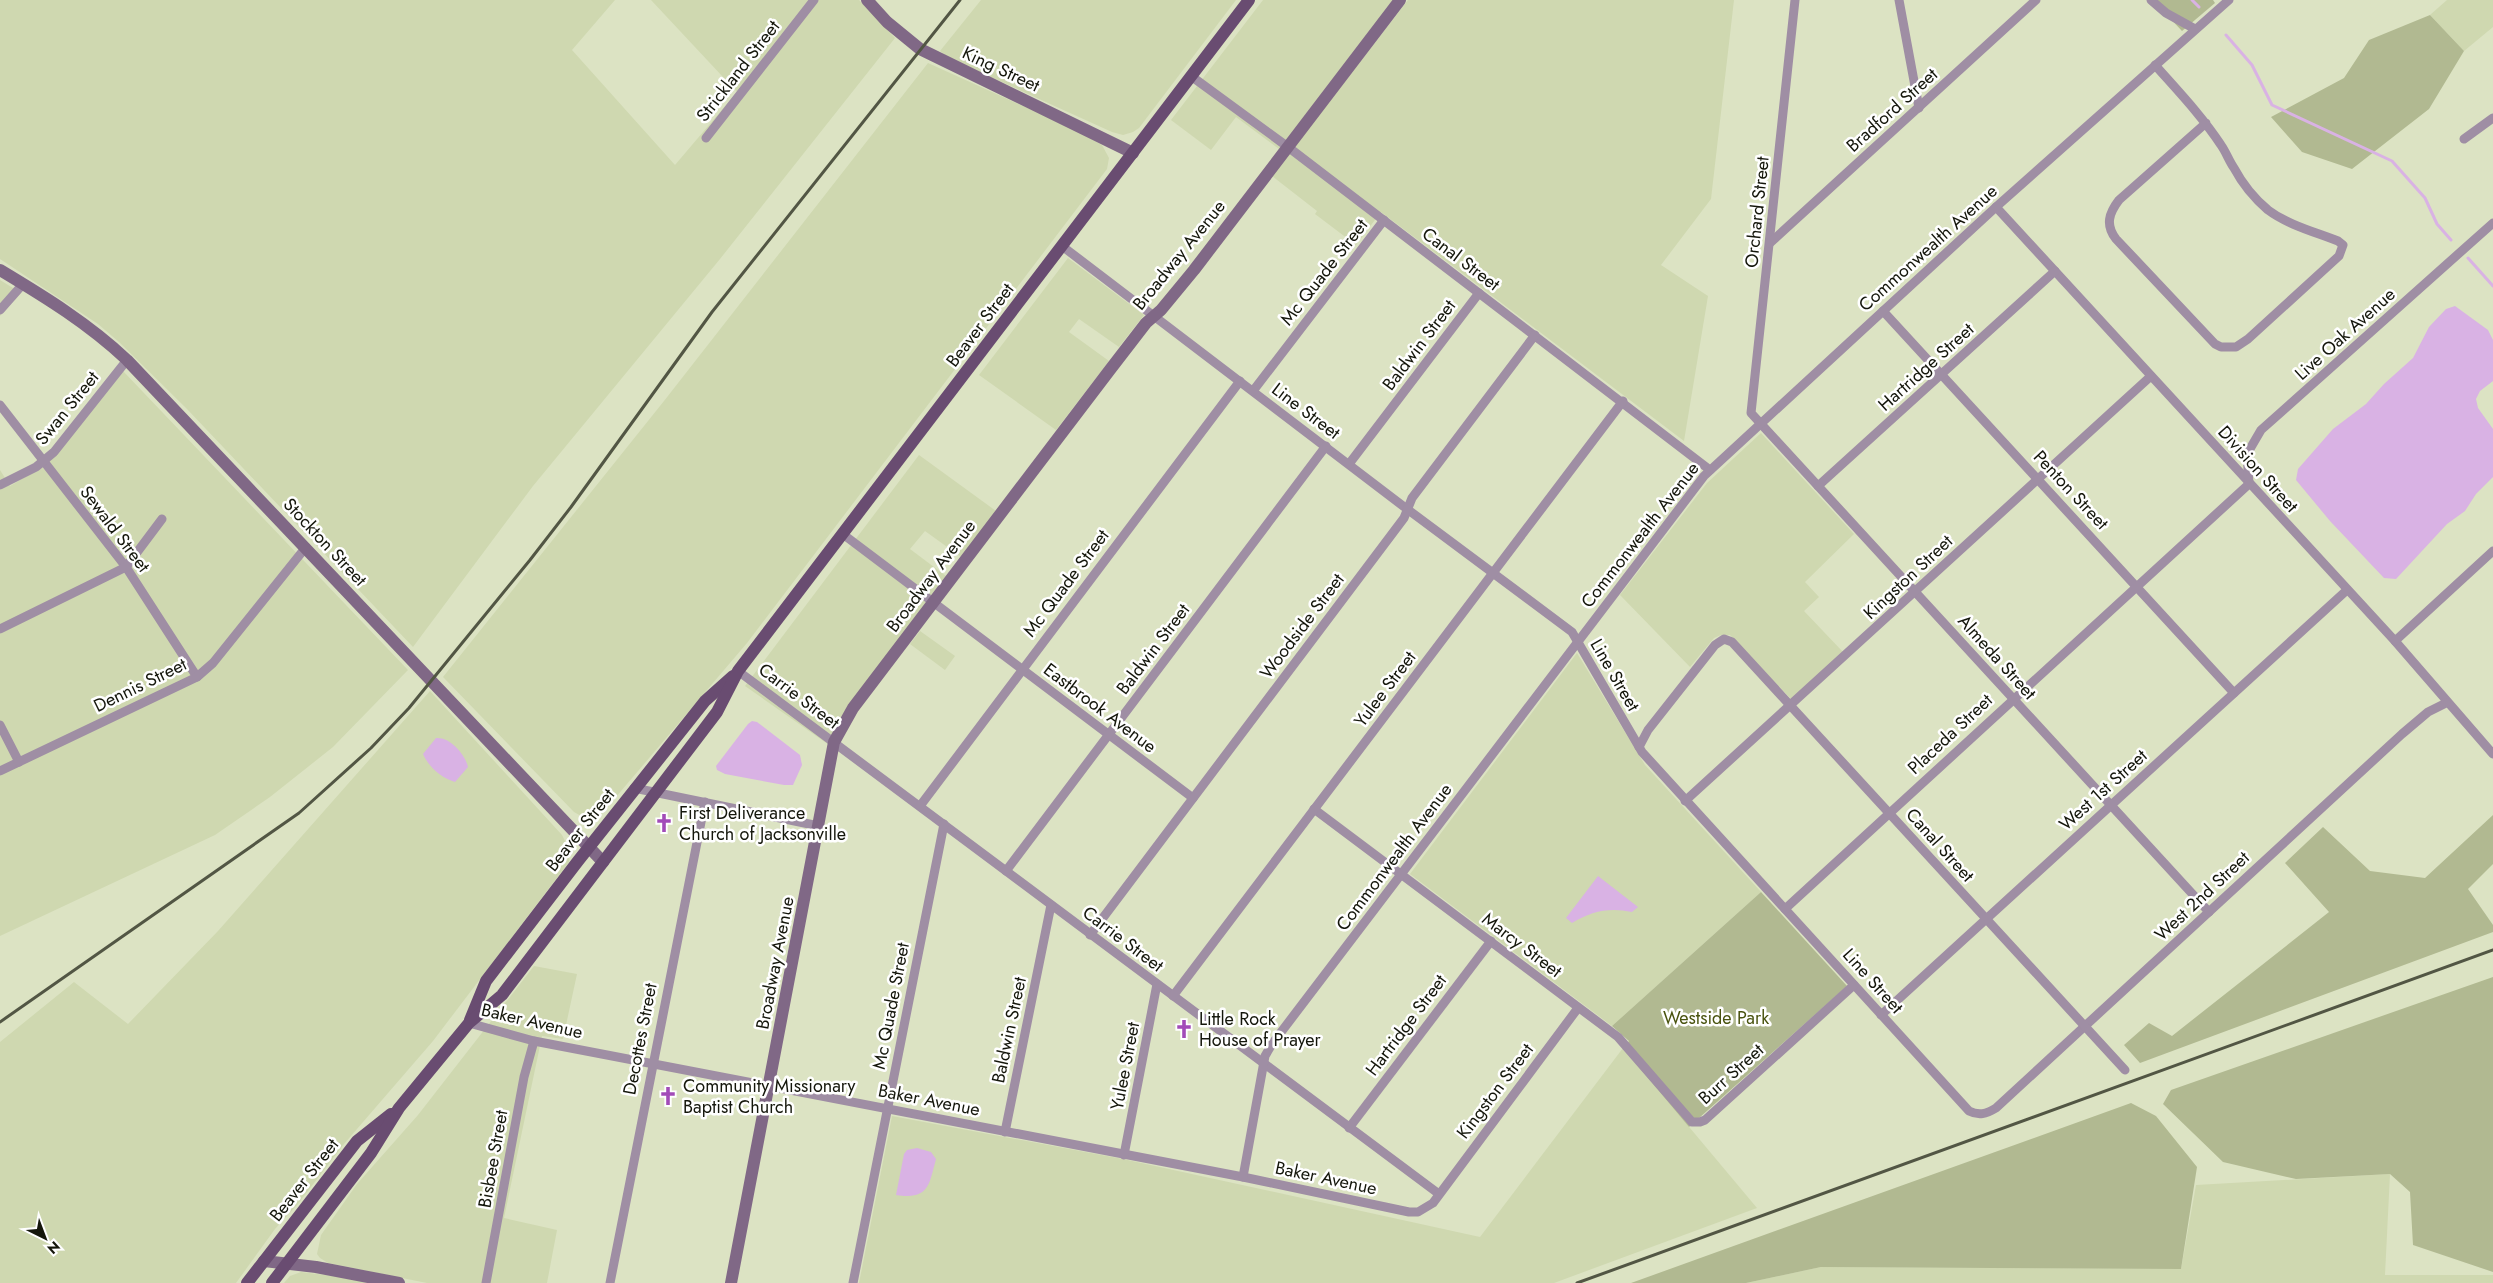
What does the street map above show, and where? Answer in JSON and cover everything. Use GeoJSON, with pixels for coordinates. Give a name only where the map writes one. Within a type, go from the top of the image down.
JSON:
{"type":"FeatureCollection","features":[{"type":"Feature","properties":{"kind":"main road","name":"Beaver Street"},"geometry":{"type":"LineString","coordinates":[[272,1283],[371,1153],[399,1108],[469,1023],[502,995],[657,792],[717,712],[738,672],[844,535],[1248,0]]}},
{"type":"Feature","properties":{"kind":"main road","name":"Beaver Street"},"geometry":{"type":"LineString","coordinates":[[469,1023],[486,981],[679,732],[705,701],[738,672]]}},
{"type":"Feature","properties":{"kind":"main road","name":"Beaver Street"},"geometry":{"type":"LineString","coordinates":[[247,1283],[357,1141],[399,1108]]}},
{"type":"Feature","properties":{"kind":"street","name":"Strickland Street"},"geometry":{"type":"LineString","coordinates":[[706,138],[814,0]]}},
{"type":"Feature","properties":{"kind":"street","name":"King Street"},"geometry":{"type":"LineString","coordinates":[[867,0],[887,22],[927,53],[1133,153]]}},
{"type":"Feature","properties":{"kind":"street","name":"Broadway Avenue"},"geometry":{"type":"LineString","coordinates":[[731,1283],[834,742],[853,708],[1109,371],[1146,323],[1154,317],[1194,270],[1400,0]]}},
{"type":"Feature","properties":{"kind":"street","name":"Orchard Street"},"geometry":{"type":"LineString","coordinates":[[1760,424],[1751,413],[1795,0]]}},
{"type":"Feature","properties":{"kind":"street"},"geometry":{"type":"LineString","coordinates":[[1899,0],[1919,108]]}},
{"type":"Feature","properties":{"kind":"street","name":"Bradford Street"},"geometry":{"type":"LineString","coordinates":[[1770,243],[2036,0]]}},
{"type":"Feature","properties":{"kind":"street"},"geometry":{"type":"LineString","coordinates":[[2151,0],[2166,12],[2195,29]]}},
{"type":"Feature","properties":{"kind":"street","name":"Commonwealth Avenue"},"geometry":{"type":"LineString","coordinates":[[1243,1177],[1263,1064],[1272,1044],[1697,484],[1996,207],[2229,0]]}},
{"type":"Feature","properties":{"kind":"street"},"geometry":{"type":"LineString","coordinates":[[2155,65],[2206,123],[2223,147],[2238,175],[2268,210],[2291,223],[2338,240],[2343,245],[2339,256],[2256,333],[2236,347],[2215,344],[2116,239],[2109,224],[2113,209],[2120,200],[2206,123]]}},
{"type":"Feature","properties":{"kind":"street","name":"Canal Street"},"geometry":{"type":"LineString","coordinates":[[1190,76],[1288,147],[1623,401],[1710,470]]}},
{"type":"Feature","properties":{"kind":"street"},"geometry":{"type":"LineString","coordinates":[[2464,140],[2493,118]]}},
{"type":"Feature","properties":{"kind":"street","name":"Division Street"},"geometry":{"type":"LineString","coordinates":[[1996,207],[2347,590],[2493,754]]}},
{"type":"Feature","properties":{"kind":"street","name":"Mc Quade Street"},"geometry":{"type":"LineString","coordinates":[[1253,391],[1384,220]]}},
{"type":"Feature","properties":{"kind":"street","name":"Live Oak Avenue"},"geometry":{"type":"LineString","coordinates":[[2250,484],[2247,454],[2261,430],[2493,223]]}},
{"type":"Feature","properties":{"kind":"street","name":"Line Street"},"geometry":{"type":"LineString","coordinates":[[1062,246],[1406,509],[1572,632],[1639,747],[1685,801],[1969,1111],[1982,1115]]}},
{"type":"Feature","properties":{"kind":"street","name":"Stockton Street"},"geometry":{"type":"LineString","coordinates":[[0,270],[104,338],[127,360],[603,862]]}},
{"type":"Feature","properties":{"kind":"street","name":"Hartridge Street"},"geometry":{"type":"LineString","coordinates":[[1818,486],[2055,271]]}},
{"type":"Feature","properties":{"kind":"street"},"geometry":{"type":"LineString","coordinates":[[0,310],[23,284]]}},
{"type":"Feature","properties":{"kind":"street","name":"Baldwin Street"},"geometry":{"type":"LineString","coordinates":[[1349,464],[1479,293]]}},
{"type":"Feature","properties":{"kind":"street","name":"Penton Street"},"geometry":{"type":"LineString","coordinates":[[1883,311],[2234,693]]}},
{"type":"Feature","properties":{"kind":"street","name":"Woodside Street"},"geometry":{"type":"LineString","coordinates":[[1090,935],[1404,518],[1412,498],[1535,335]]}},
{"type":"Feature","properties":{"kind":"street","name":"Swan Street"},"geometry":{"type":"LineString","coordinates":[[0,485],[43,462],[54,452],[127,360]]}},
{"type":"Feature","properties":{"kind":"street","name":"Kingston Street"},"geometry":{"type":"LineString","coordinates":[[1685,801],[2151,376]]}},
{"type":"Feature","properties":{"kind":"street","name":"Mc Quade Street"},"geometry":{"type":"LineString","coordinates":[[920,806],[1240,381]]}},
{"type":"Feature","properties":{"kind":"street","name":"Yulee Street"},"geometry":{"type":"LineString","coordinates":[[1173,996],[1623,401]]}},
{"type":"Feature","properties":{"kind":"street","name":"Sewald Street"},"geometry":{"type":"LineString","coordinates":[[0,405],[126,567],[197,677]]}},
{"type":"Feature","properties":{"kind":"street","name":"Almeda Street"},"geometry":{"type":"LineString","coordinates":[[1760,424],[2209,912]]}},
{"type":"Feature","properties":{"kind":"street","name":"Baldwin Street"},"geometry":{"type":"LineString","coordinates":[[1006,871],[1326,446]]}},
{"type":"Feature","properties":{"kind":"street","name":"Placeda Street"},"geometry":{"type":"LineString","coordinates":[[1785,909],[2250,484]]}},
{"type":"Feature","properties":{"kind":"street"},"geometry":{"type":"LineString","coordinates":[[0,629],[126,567],[162,519]]}},
{"type":"Feature","properties":{"kind":"street","name":"Eastbrook Avenue"},"geometry":{"type":"LineString","coordinates":[[844,535],[1193,798]]}},
{"type":"Feature","properties":{"kind":"street","name":"Dennis Street"},"geometry":{"type":"LineString","coordinates":[[0,771],[197,677],[213,663],[306,547]]}},
{"type":"Feature","properties":{"kind":"street"},"geometry":{"type":"LineString","coordinates":[[2394,642],[2493,551]]}},
{"type":"Feature","properties":{"kind":"street","name":"West 1st Street"},"geometry":{"type":"LineString","coordinates":[[1881,1015],[2347,590]]}},
{"type":"Feature","properties":{"kind":"street","name":"Canal Street"},"geometry":{"type":"LineString","coordinates":[[1639,747],[1648,730],[1715,645],[1724,639],[1732,642],[2125,1070]]}},
{"type":"Feature","properties":{"kind":"street","name":"Carrie Street"},"geometry":{"type":"LineString","coordinates":[[738,672],[1439,1194]]}},
{"type":"Feature","properties":{"kind":"street","name":"West 2nd Street"},"geometry":{"type":"LineString","coordinates":[[1982,1115],[1996,1108],[2402,734],[2428,712],[2446,703]]}},
{"type":"Feature","properties":{"kind":"street"},"geometry":{"type":"LineString","coordinates":[[0,725],[19,762]]}},
{"type":"Feature","properties":{"kind":"street"},"geometry":{"type":"LineString","coordinates":[[679,732],[693,743]]}},
{"type":"Feature","properties":{"kind":"street"},"geometry":{"type":"LineString","coordinates":[[634,788],[819,826]]}},
{"type":"Feature","properties":{"kind":"street","name":"Decottes Street"},"geometry":{"type":"LineString","coordinates":[[610,1283],[705,802]]}},
{"type":"Feature","properties":{"kind":"street","name":"Marcy Street"},"geometry":{"type":"LineString","coordinates":[[1314,809],[1618,1037],[1688,1120],[1695,1123]]}},
{"type":"Feature","properties":{"kind":"street","name":"Mc Quade Street"},"geometry":{"type":"LineString","coordinates":[[853,1283],[944,824]]}},
{"type":"Feature","properties":{"kind":"street","name":"Baldwin Street"},"geometry":{"type":"LineString","coordinates":[[1005,1132],[1052,905]]}},
{"type":"Feature","properties":{"kind":"street","name":"Hartridge Street"},"geometry":{"type":"LineString","coordinates":[[1349,1128],[1490,941]]}},
{"type":"Feature","properties":{"kind":"street","name":"Yulee Street"},"geometry":{"type":"LineString","coordinates":[[1124,1155],[1157,984]]}},
{"type":"Feature","properties":{"kind":"street","name":"Burr Street"},"geometry":{"type":"LineString","coordinates":[[1695,1123],[1705,1120],[1854,985]]}},
{"type":"Feature","properties":{"kind":"street","name":"Kingston Street"},"geometry":{"type":"LineString","coordinates":[[1439,1194],[1578,1008]]}},
{"type":"Feature","properties":{"kind":"street","name":"Baker Avenue"},"geometry":{"type":"LineString","coordinates":[[469,1023],[534,1041],[1418,1212],[1433,1203],[1439,1194]]}},
{"type":"Feature","properties":{"kind":"street","name":"Bisbee Street"},"geometry":{"type":"LineString","coordinates":[[486,1283],[524,1077],[534,1041]]}},
{"type":"Feature","properties":{"kind":"street"},"geometry":{"type":"LineString","coordinates":[[264,1261],[399,1283]]}},
{"type":"Feature","properties":{"kind":"shaded area"},"geometry":{"type":"Polygon","coordinates":[[[0,0],[615,0],[572,50],[675,165],[737,92],[651,0],[859,0],[895,38],[720,259],[533,486],[413,647],[187,409],[119,342],[98,324],[0,259],[0,0]]]}},
{"type":"Feature","properties":{"kind":"shaded area"},"geometry":{"type":"Polygon","coordinates":[[[981,0],[1236,0],[1139,128],[1123,135],[1112,132],[949,58],[940,51],[981,0]]]}},
{"type":"Feature","properties":{"kind":"shaded area"},"geometry":{"type":"Polygon","coordinates":[[[1263,0],[1393,0],[1279,149],[1236,117],[1211,150],[1171,120],[1263,0]]]}},
{"type":"Feature","properties":{"kind":"shaded area"},"geometry":{"type":"Polygon","coordinates":[[[1408,0],[1734,0],[1711,199],[1661,265],[1708,296],[1684,441],[1381,212],[1356,245],[1315,214],[1317,211],[1272,176],[1408,0]]]}},
{"type":"Feature","properties":{"kind":"shaded area"},"geometry":{"type":"Polygon","coordinates":[[[2447,0],[2493,0],[2493,27],[2464,51],[2430,15],[2447,0]]]}},
{"type":"Feature","properties":{"kind":"shaded area"},"geometry":{"type":"Polygon","coordinates":[[[928,63],[1074,129],[1102,145],[1109,158],[1107,169],[747,643],[604,811],[590,818],[583,817],[574,812],[443,677],[664,401],[928,63]]]}},
{"type":"Feature","properties":{"kind":"shaded area"},"geometry":{"type":"Polygon","coordinates":[[[1068,258],[1144,315],[1119,347],[1079,319],[1069,332],[1109,361],[1056,430],[979,375],[1068,258]]]}},
{"type":"Feature","properties":{"kind":"shaded area"},"geometry":{"type":"Polygon","coordinates":[[[0,280],[21,293],[0,316],[0,280]]]}},
{"type":"Feature","properties":{"kind":"shaded area"},"geometry":{"type":"Polygon","coordinates":[[[2455,306],[2488,330],[2493,340],[2493,381],[2480,391],[2476,399],[2478,408],[2493,429],[2493,477],[2476,494],[2465,511],[2447,524],[2396,579],[2384,578],[2330,521],[2296,480],[2298,469],[2333,429],[2366,404],[2384,384],[2413,358],[2429,327],[2446,309],[2455,306]]]}},
{"type":"Feature","properties":{"kind":"shaded area"},"geometry":{"type":"Polygon","coordinates":[[[123,371],[408,670],[333,747],[270,797],[215,835],[0,936],[0,470],[10,486],[42,467],[123,371]]]}},
{"type":"Feature","properties":{"kind":"shaded area"},"geometry":{"type":"Polygon","coordinates":[[[1761,433],[1854,534],[1805,582],[1819,597],[1804,611],[1843,652],[1791,699],[1730,635],[1721,635],[1714,638],[1690,667],[1620,595],[1707,483],[1761,433]]]}},
{"type":"Feature","properties":{"kind":"shaded area"},"geometry":{"type":"Polygon","coordinates":[[[919,455],[996,511],[961,557],[925,531],[910,549],[946,576],[837,722],[829,745],[745,686],[919,455]]]}},
{"type":"Feature","properties":{"kind":"shaded area"},"geometry":{"type":"Polygon","coordinates":[[[920,631],[955,656],[945,670],[910,644],[920,631]]]}},
{"type":"Feature","properties":{"kind":"shaded area"},"geometry":{"type":"Polygon","coordinates":[[[1577,653],[1645,765],[1761,892],[1612,1026],[1410,874],[1577,653]]]}},
{"type":"Feature","properties":{"kind":"shaded area"},"geometry":{"type":"Polygon","coordinates":[[[430,691],[562,835],[570,851],[569,862],[433,1041],[344,1144],[298,1204],[275,1229],[236,1283],[0,1283],[0,1042],[74,982],[128,1024],[218,931],[430,691]]]}},
{"type":"Feature","properties":{"kind":"shaded area"},"geometry":{"type":"Polygon","coordinates":[[[752,721],[757,722],[800,755],[802,765],[793,785],[725,774],[717,770],[716,766],[752,721]]]}},
{"type":"Feature","properties":{"kind":"shaded area"},"geometry":{"type":"Polygon","coordinates":[[[436,738],[441,738],[451,743],[464,757],[468,767],[455,782],[445,778],[436,771],[423,754],[436,738]]]}},
{"type":"Feature","properties":{"kind":"shaded area"},"geometry":{"type":"Polygon","coordinates":[[[1598,876],[1638,907],[1632,912],[1601,911],[1572,923],[1566,918],[1598,876]]]}},
{"type":"Feature","properties":{"kind":"shaded area"},"geometry":{"type":"Polygon","coordinates":[[[534,966],[577,974],[563,1039],[542,1036],[504,1218],[557,1230],[547,1283],[427,1283],[328,1263],[320,1258],[317,1254],[321,1235],[357,1184],[418,1115],[534,966]]]}},
{"type":"Feature","properties":{"kind":"shaded area"},"geometry":{"type":"Polygon","coordinates":[[[1623,1048],[1757,1208],[1554,1283],[859,1283],[892,1116],[1123,1159],[1480,1237],[1623,1048]]]}},
{"type":"Feature","properties":{"kind":"shaded area"},"geometry":{"type":"Polygon","coordinates":[[[917,1148],[931,1152],[936,1159],[929,1183],[921,1193],[907,1196],[896,1195],[904,1154],[907,1150],[917,1148]]]}},
{"type":"Feature","properties":{"kind":"shaded area"},"geometry":{"type":"Polygon","coordinates":[[[2390,1174],[2385,1275],[2493,1275],[2493,1283],[1746,1283],[1821,1267],[2181,1269],[2196,1185],[2390,1174]]]}},
{"type":"Feature","properties":{"kind":"shaded area"},"geometry":{"type":"Polygon","coordinates":[[[301,1272],[370,1283],[284,1283],[290,1276],[301,1272]]]}},
{"type":"Feature","properties":{"kind":"green space"},"geometry":{"type":"Polygon","coordinates":[[[2153,0],[2213,0],[2215,3],[2182,31],[2153,0]]]}},
{"type":"Feature","properties":{"kind":"green space"},"geometry":{"type":"Polygon","coordinates":[[[2430,15],[2464,51],[2429,109],[2352,169],[2302,152],[2271,117],[2344,78],[2369,40],[2430,15]]]}},
{"type":"Feature","properties":{"kind":"green space"},"geometry":{"type":"Polygon","coordinates":[[[2493,815],[2493,864],[2468,889],[2493,925],[2493,932],[2140,1063],[2124,1045],[2149,1023],[2172,1036],[2329,912],[2285,863],[2323,827],[2370,871],[2425,878],[2493,815]]]}},
{"type":"Feature","properties":{"kind":"green space","name":"Westside Park"},"geometry":{"type":"Polygon","coordinates":[[[1761,892],[1847,986],[1689,1127],[1623,1048],[1629,1041],[1612,1026],[1761,892]]]}},
{"type":"Feature","properties":{"kind":"green space"},"geometry":{"type":"Polygon","coordinates":[[[2493,977],[2493,1272],[2413,1245],[2410,1192],[2390,1174],[2296,1179],[2223,1162],[2163,1104],[2171,1090],[2493,977]]]}},
{"type":"Feature","properties":{"kind":"green space"},"geometry":{"type":"Polygon","coordinates":[[[2131,1103],[2156,1116],[2197,1167],[2181,1269],[1821,1267],[1746,1283],[1631,1283],[2131,1103]]]}},
{"type":"Feature","properties":{"kind":"waterway"},"geometry":{"type":"LineString","coordinates":[[2192,0],[2199,7]]}},
{"type":"Feature","properties":{"kind":"waterway"},"geometry":{"type":"LineString","coordinates":[[2226,35],[2252,65],[2272,105],[2392,161],[2425,198],[2437,224],[2451,240]]}},
{"type":"Feature","properties":{"kind":"waterway"},"geometry":{"type":"LineString","coordinates":[[2468,258],[2493,286]]}},
{"type":"Feature","properties":{"kind":"railway"},"geometry":{"type":"LineString","coordinates":[[0,1022],[299,813],[371,748],[409,708],[530,560],[571,507],[712,312],[960,0]]}},
{"type":"Feature","properties":{"kind":"railway"},"geometry":{"type":"LineString","coordinates":[[1577,1283],[2493,950]]}},
{"type":"Feature","properties":{"kind":"place","name":"First Deliverance Church of Jacksonville"},"geometry":{"type":"Point","coordinates":[664,823]}},
{"type":"Feature","properties":{"kind":"place","name":"Little Rock House of Prayer"},"geometry":{"type":"Point","coordinates":[1184,1029]}},
{"type":"Feature","properties":{"kind":"place","name":"Community Missionary Baptist Church"},"geometry":{"type":"Point","coordinates":[668,1096]}}]}
